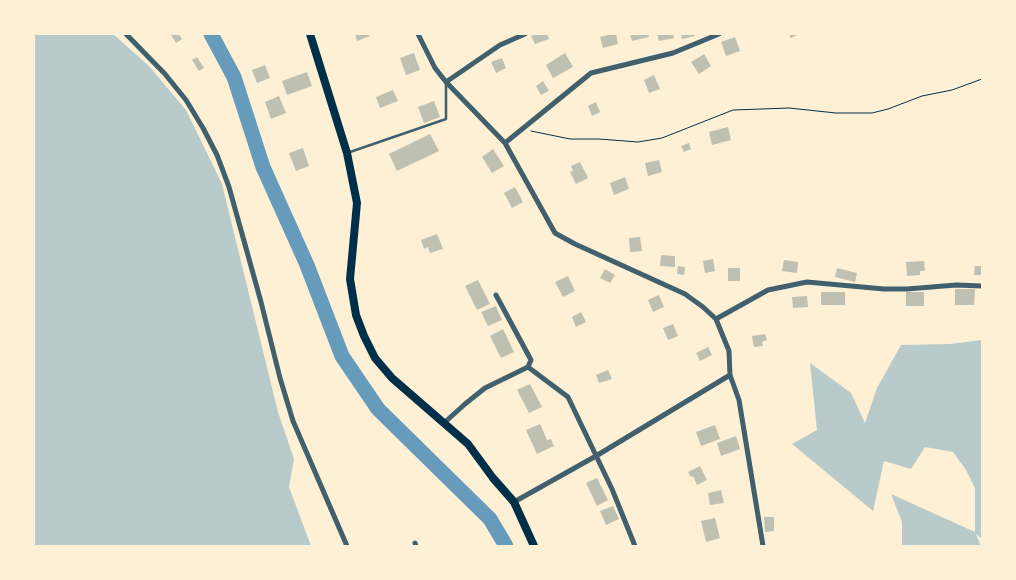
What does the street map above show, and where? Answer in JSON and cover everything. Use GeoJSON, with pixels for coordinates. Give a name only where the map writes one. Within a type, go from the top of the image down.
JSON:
{"type":"FeatureCollection","features":[{"type":"Feature","properties":{"kind":"main road"},"geometry":{"type":"LineString","coordinates":[[310,34],[347,153],[357,203],[350,279],[356,315],[375,358],[392,378],[468,444],[493,478],[514,502],[534,546]]}},
{"type":"Feature","properties":{"kind":"street"},"geometry":{"type":"LineString","coordinates":[[126,34],[165,74],[186,100],[217,155],[229,186],[280,378],[294,421],[347,546]]}},
{"type":"Feature","properties":{"kind":"street"},"geometry":{"type":"LineString","coordinates":[[418,34],[435,68],[446,82],[505,143],[555,232],[575,244],[685,294],[716,319],[729,351],[730,375],[739,400],[763,546]]}},
{"type":"Feature","properties":{"kind":"street"},"geometry":{"type":"LineString","coordinates":[[446,82],[500,45],[524,34]]}},
{"type":"Feature","properties":{"kind":"street"},"geometry":{"type":"LineString","coordinates":[[505,143],[591,73],[673,53],[719,34]]}},
{"type":"Feature","properties":{"kind":"street"},"geometry":{"type":"LineString","coordinates":[[716,319],[768,290],[789,284],[807,282],[884,289],[907,289],[956,284],[982,286]]}},
{"type":"Feature","properties":{"kind":"street"},"geometry":{"type":"LineString","coordinates":[[444,423],[485,388],[528,367],[531,360],[496,295]]}},
{"type":"Feature","properties":{"kind":"street"},"geometry":{"type":"LineString","coordinates":[[528,367],[568,397],[612,489],[635,546]]}},
{"type":"Feature","properties":{"kind":"street"},"geometry":{"type":"LineString","coordinates":[[514,502],[596,456],[730,375]]}},
{"type":"Feature","properties":{"kind":"lane"},"geometry":{"type":"LineString","coordinates":[[347,153],[446,119],[446,82]]}},
{"type":"Feature","properties":{"kind":"path"},"geometry":{"type":"LineString","coordinates":[[520,130],[570,139],[638,142],[662,138],[733,110],[789,108],[836,113],[872,113],[922,96],[952,90],[982,79]]}},
{"type":"Feature","properties":{"kind":"shaded area"},"geometry":{"type":"Polygon","coordinates":[[[34,34],[113,34],[149,66],[186,110],[222,184],[278,412],[294,459],[289,487],[311,546],[34,546],[34,34]]]}},
{"type":"Feature","properties":{"kind":"shaded area"},"geometry":{"type":"Polygon","coordinates":[[[982,340],[982,539],[976,534],[981,546],[902,546],[902,522],[891,494],[975,532],[975,488],[966,470],[953,452],[925,447],[911,469],[884,461],[873,511],[792,444],[817,430],[810,363],[851,393],[865,423],[877,388],[901,345],[950,344],[982,340]]]}},
{"type":"Feature","properties":{"kind":"building"},"geometry":{"type":"Polygon","coordinates":[[[179,34],[182,39],[176,43],[171,35],[179,34]]]}},
{"type":"Feature","properties":{"kind":"building"},"geometry":{"type":"Polygon","coordinates":[[[355,34],[369,34],[370,36],[357,41],[355,34]]]}},
{"type":"Feature","properties":{"kind":"building"},"geometry":{"type":"Polygon","coordinates":[[[547,34],[549,39],[535,44],[531,36],[547,34]]]}},
{"type":"Feature","properties":{"kind":"building"},"geometry":{"type":"Polygon","coordinates":[[[616,34],[618,44],[603,48],[600,37],[616,34]]]}},
{"type":"Feature","properties":{"kind":"building"},"geometry":{"type":"Polygon","coordinates":[[[630,34],[648,34],[649,37],[632,41],[630,34]]]}},
{"type":"Feature","properties":{"kind":"building"},"geometry":{"type":"Polygon","coordinates":[[[657,34],[673,34],[674,38],[659,41],[657,34]]]}},
{"type":"Feature","properties":{"kind":"building"},"geometry":{"type":"Polygon","coordinates":[[[681,34],[695,34],[695,36],[682,39],[681,34]]]}},
{"type":"Feature","properties":{"kind":"building"},"geometry":{"type":"Polygon","coordinates":[[[789,34],[799,34],[791,38],[789,34]]]}},
{"type":"Feature","properties":{"kind":"building"},"geometry":{"type":"Polygon","coordinates":[[[735,37],[740,51],[726,56],[721,42],[735,37]]]}},
{"type":"Feature","properties":{"kind":"building"},"geometry":{"type":"Polygon","coordinates":[[[414,53],[420,70],[406,75],[400,58],[414,53]]]}},
{"type":"Feature","properties":{"kind":"building"},"geometry":{"type":"Polygon","coordinates":[[[565,53],[573,67],[553,78],[546,65],[565,53]]]}},
{"type":"Feature","properties":{"kind":"building"},"geometry":{"type":"Polygon","coordinates":[[[704,54],[711,66],[699,74],[691,62],[704,54]]]}},
{"type":"Feature","properties":{"kind":"building"},"geometry":{"type":"Polygon","coordinates":[[[197,57],[204,68],[199,71],[192,60],[197,57]]]}},
{"type":"Feature","properties":{"kind":"building"},"geometry":{"type":"Polygon","coordinates":[[[502,58],[506,68],[496,73],[491,62],[502,58]]]}},
{"type":"Feature","properties":{"kind":"building"},"geometry":{"type":"Polygon","coordinates":[[[265,65],[270,78],[257,83],[252,70],[265,65]]]}},
{"type":"Feature","properties":{"kind":"building"},"geometry":{"type":"Polygon","coordinates":[[[307,72],[312,86],[287,95],[282,81],[307,72]]]}},
{"type":"Feature","properties":{"kind":"building"},"geometry":{"type":"Polygon","coordinates":[[[654,75],[660,89],[649,93],[644,80],[654,75]]]}},
{"type":"Feature","properties":{"kind":"building"},"geometry":{"type":"Polygon","coordinates":[[[543,81],[549,91],[541,95],[536,86],[543,81]]]}},
{"type":"Feature","properties":{"kind":"building"},"geometry":{"type":"Polygon","coordinates":[[[393,90],[398,101],[380,108],[376,97],[393,90]]]}},
{"type":"Feature","properties":{"kind":"building"},"geometry":{"type":"Polygon","coordinates":[[[279,96],[286,113],[271,119],[265,102],[279,96]]]}},
{"type":"Feature","properties":{"kind":"building"},"geometry":{"type":"Polygon","coordinates":[[[434,101],[440,117],[424,123],[418,107],[434,101]]]}},
{"type":"Feature","properties":{"kind":"building"},"geometry":{"type":"Polygon","coordinates":[[[596,102],[600,112],[592,116],[588,106],[596,102]]]}},
{"type":"Feature","properties":{"kind":"building"},"geometry":{"type":"Polygon","coordinates":[[[728,127],[731,140],[712,145],[709,132],[728,127]]]}},
{"type":"Feature","properties":{"kind":"building"},"geometry":{"type":"Polygon","coordinates":[[[430,134],[439,151],[397,171],[389,154],[430,134]]]}},
{"type":"Feature","properties":{"kind":"building"},"geometry":{"type":"Polygon","coordinates":[[[689,143],[691,149],[684,152],[681,146],[689,143]]]}},
{"type":"Feature","properties":{"kind":"building"},"geometry":{"type":"Polygon","coordinates":[[[303,148],[309,166],[296,171],[289,153],[303,148]]]}},
{"type":"Feature","properties":{"kind":"building"},"geometry":{"type":"Polygon","coordinates":[[[493,149],[504,166],[492,173],[482,157],[493,149]]]}},
{"type":"Feature","properties":{"kind":"building"},"geometry":{"type":"Polygon","coordinates":[[[659,160],[662,172],[648,176],[645,163],[659,160]]]}},
{"type":"Feature","properties":{"kind":"building"},"geometry":{"type":"Polygon","coordinates":[[[580,162],[588,178],[576,184],[570,172],[573,171],[571,166],[580,162]]]}},
{"type":"Feature","properties":{"kind":"building"},"geometry":{"type":"Polygon","coordinates":[[[625,177],[629,189],[614,195],[610,183],[625,177]]]}},
{"type":"Feature","properties":{"kind":"building"},"geometry":{"type":"Polygon","coordinates":[[[515,187],[523,202],[512,208],[504,193],[515,187]]]}},
{"type":"Feature","properties":{"kind":"building"},"geometry":{"type":"Polygon","coordinates":[[[437,234],[443,249],[430,253],[428,247],[424,249],[421,240],[437,234]]]}},
{"type":"Feature","properties":{"kind":"building"},"geometry":{"type":"Polygon","coordinates":[[[640,237],[642,251],[630,252],[629,238],[640,237]]]}},
{"type":"Feature","properties":{"kind":"building"},"geometry":{"type":"Polygon","coordinates":[[[661,255],[675,256],[675,267],[660,266],[661,255]]]}},
{"type":"Feature","properties":{"kind":"building"},"geometry":{"type":"Polygon","coordinates":[[[713,259],[715,271],[705,273],[703,261],[713,259]]]}},
{"type":"Feature","properties":{"kind":"building"},"geometry":{"type":"Polygon","coordinates":[[[784,260],[798,262],[797,273],[782,271],[784,260]]]}},
{"type":"Feature","properties":{"kind":"building"},"geometry":{"type":"Polygon","coordinates":[[[924,261],[925,271],[920,271],[920,275],[907,276],[906,262],[924,261]]]}},
{"type":"Feature","properties":{"kind":"building"},"geometry":{"type":"Polygon","coordinates":[[[678,266],[685,267],[684,275],[677,274],[678,266]]]}},
{"type":"Feature","properties":{"kind":"building"},"geometry":{"type":"Polygon","coordinates":[[[975,266],[982,266],[982,275],[974,275],[975,266]]]}},
{"type":"Feature","properties":{"kind":"building"},"geometry":{"type":"Polygon","coordinates":[[[728,268],[740,268],[740,281],[728,281],[728,268]]]}},
{"type":"Feature","properties":{"kind":"building"},"geometry":{"type":"Polygon","coordinates":[[[837,268],[857,273],[855,282],[835,277],[837,268]]]}},
{"type":"Feature","properties":{"kind":"building"},"geometry":{"type":"Polygon","coordinates":[[[605,269],[615,275],[610,283],[600,278],[605,269]]]}},
{"type":"Feature","properties":{"kind":"building"},"geometry":{"type":"Polygon","coordinates":[[[568,276],[575,291],[563,297],[555,282],[568,276]]]}},
{"type":"Feature","properties":{"kind":"building"},"geometry":{"type":"Polygon","coordinates":[[[478,280],[490,304],[477,310],[465,286],[478,280]]]}},
{"type":"Feature","properties":{"kind":"building"},"geometry":{"type":"Polygon","coordinates":[[[955,289],[975,289],[974,305],[955,305],[955,289]]]}},
{"type":"Feature","properties":{"kind":"building"},"geometry":{"type":"Polygon","coordinates":[[[821,292],[845,292],[845,305],[821,305],[821,292]]]}},
{"type":"Feature","properties":{"kind":"building"},"geometry":{"type":"Polygon","coordinates":[[[906,292],[924,292],[924,306],[906,306],[906,292]]]}},
{"type":"Feature","properties":{"kind":"building"},"geometry":{"type":"Polygon","coordinates":[[[659,295],[664,307],[653,312],[648,300],[659,295]]]}},
{"type":"Feature","properties":{"kind":"building"},"geometry":{"type":"Polygon","coordinates":[[[807,296],[808,307],[793,308],[792,297],[807,296]]]}},
{"type":"Feature","properties":{"kind":"building"},"geometry":{"type":"Polygon","coordinates":[[[496,306],[502,320],[488,326],[481,312],[496,306]]]}},
{"type":"Feature","properties":{"kind":"building"},"geometry":{"type":"Polygon","coordinates":[[[581,312],[586,322],[576,327],[572,317],[581,312]]]}},
{"type":"Feature","properties":{"kind":"building"},"geometry":{"type":"Polygon","coordinates":[[[673,324],[678,336],[668,340],[663,328],[673,324]]]}},
{"type":"Feature","properties":{"kind":"building"},"geometry":{"type":"Polygon","coordinates":[[[503,329],[514,352],[501,358],[490,336],[503,329]]]}},
{"type":"Feature","properties":{"kind":"building"},"geometry":{"type":"Polygon","coordinates":[[[765,334],[767,340],[762,342],[763,346],[754,347],[752,336],[765,334]]]}},
{"type":"Feature","properties":{"kind":"building"},"geometry":{"type":"Polygon","coordinates":[[[708,347],[712,355],[700,361],[696,353],[708,347]]]}},
{"type":"Feature","properties":{"kind":"building"},"geometry":{"type":"Polygon","coordinates":[[[608,370],[612,379],[599,383],[596,375],[608,370]]]}},
{"type":"Feature","properties":{"kind":"building"},"geometry":{"type":"Polygon","coordinates":[[[530,384],[542,407],[529,413],[517,390],[530,384]]]}},
{"type":"Feature","properties":{"kind":"building"},"geometry":{"type":"Polygon","coordinates":[[[540,424],[547,440],[551,439],[554,446],[537,454],[526,430],[540,424]]]}},
{"type":"Feature","properties":{"kind":"building"},"geometry":{"type":"Polygon","coordinates":[[[715,425],[720,439],[701,446],[696,432],[715,425]]]}},
{"type":"Feature","properties":{"kind":"building"},"geometry":{"type":"Polygon","coordinates":[[[736,436],[740,449],[721,456],[717,443],[736,436]]]}},
{"type":"Feature","properties":{"kind":"building"},"geometry":{"type":"Polygon","coordinates":[[[700,466],[707,480],[697,485],[693,476],[691,477],[688,472],[700,466]]]}},
{"type":"Feature","properties":{"kind":"building"},"geometry":{"type":"Polygon","coordinates":[[[597,478],[608,500],[597,506],[586,483],[597,478]]]}},
{"type":"Feature","properties":{"kind":"building"},"geometry":{"type":"Polygon","coordinates":[[[721,490],[724,503],[710,505],[708,493],[721,490]]]}},
{"type":"Feature","properties":{"kind":"building"},"geometry":{"type":"Polygon","coordinates":[[[613,506],[619,519],[606,525],[600,511],[613,506]]]}},
{"type":"Feature","properties":{"kind":"building"},"geometry":{"type":"Polygon","coordinates":[[[764,517],[774,517],[774,531],[765,532],[764,517]]]}},
{"type":"Feature","properties":{"kind":"building"},"geometry":{"type":"Polygon","coordinates":[[[715,518],[720,538],[706,542],[701,521],[715,518]]]}},
{"type":"Feature","properties":{"kind":"waterway"},"geometry":{"type":"LineString","coordinates":[[211,34],[234,77],[263,167],[307,265],[342,356],[378,409],[490,519],[506,546]]}}]}
